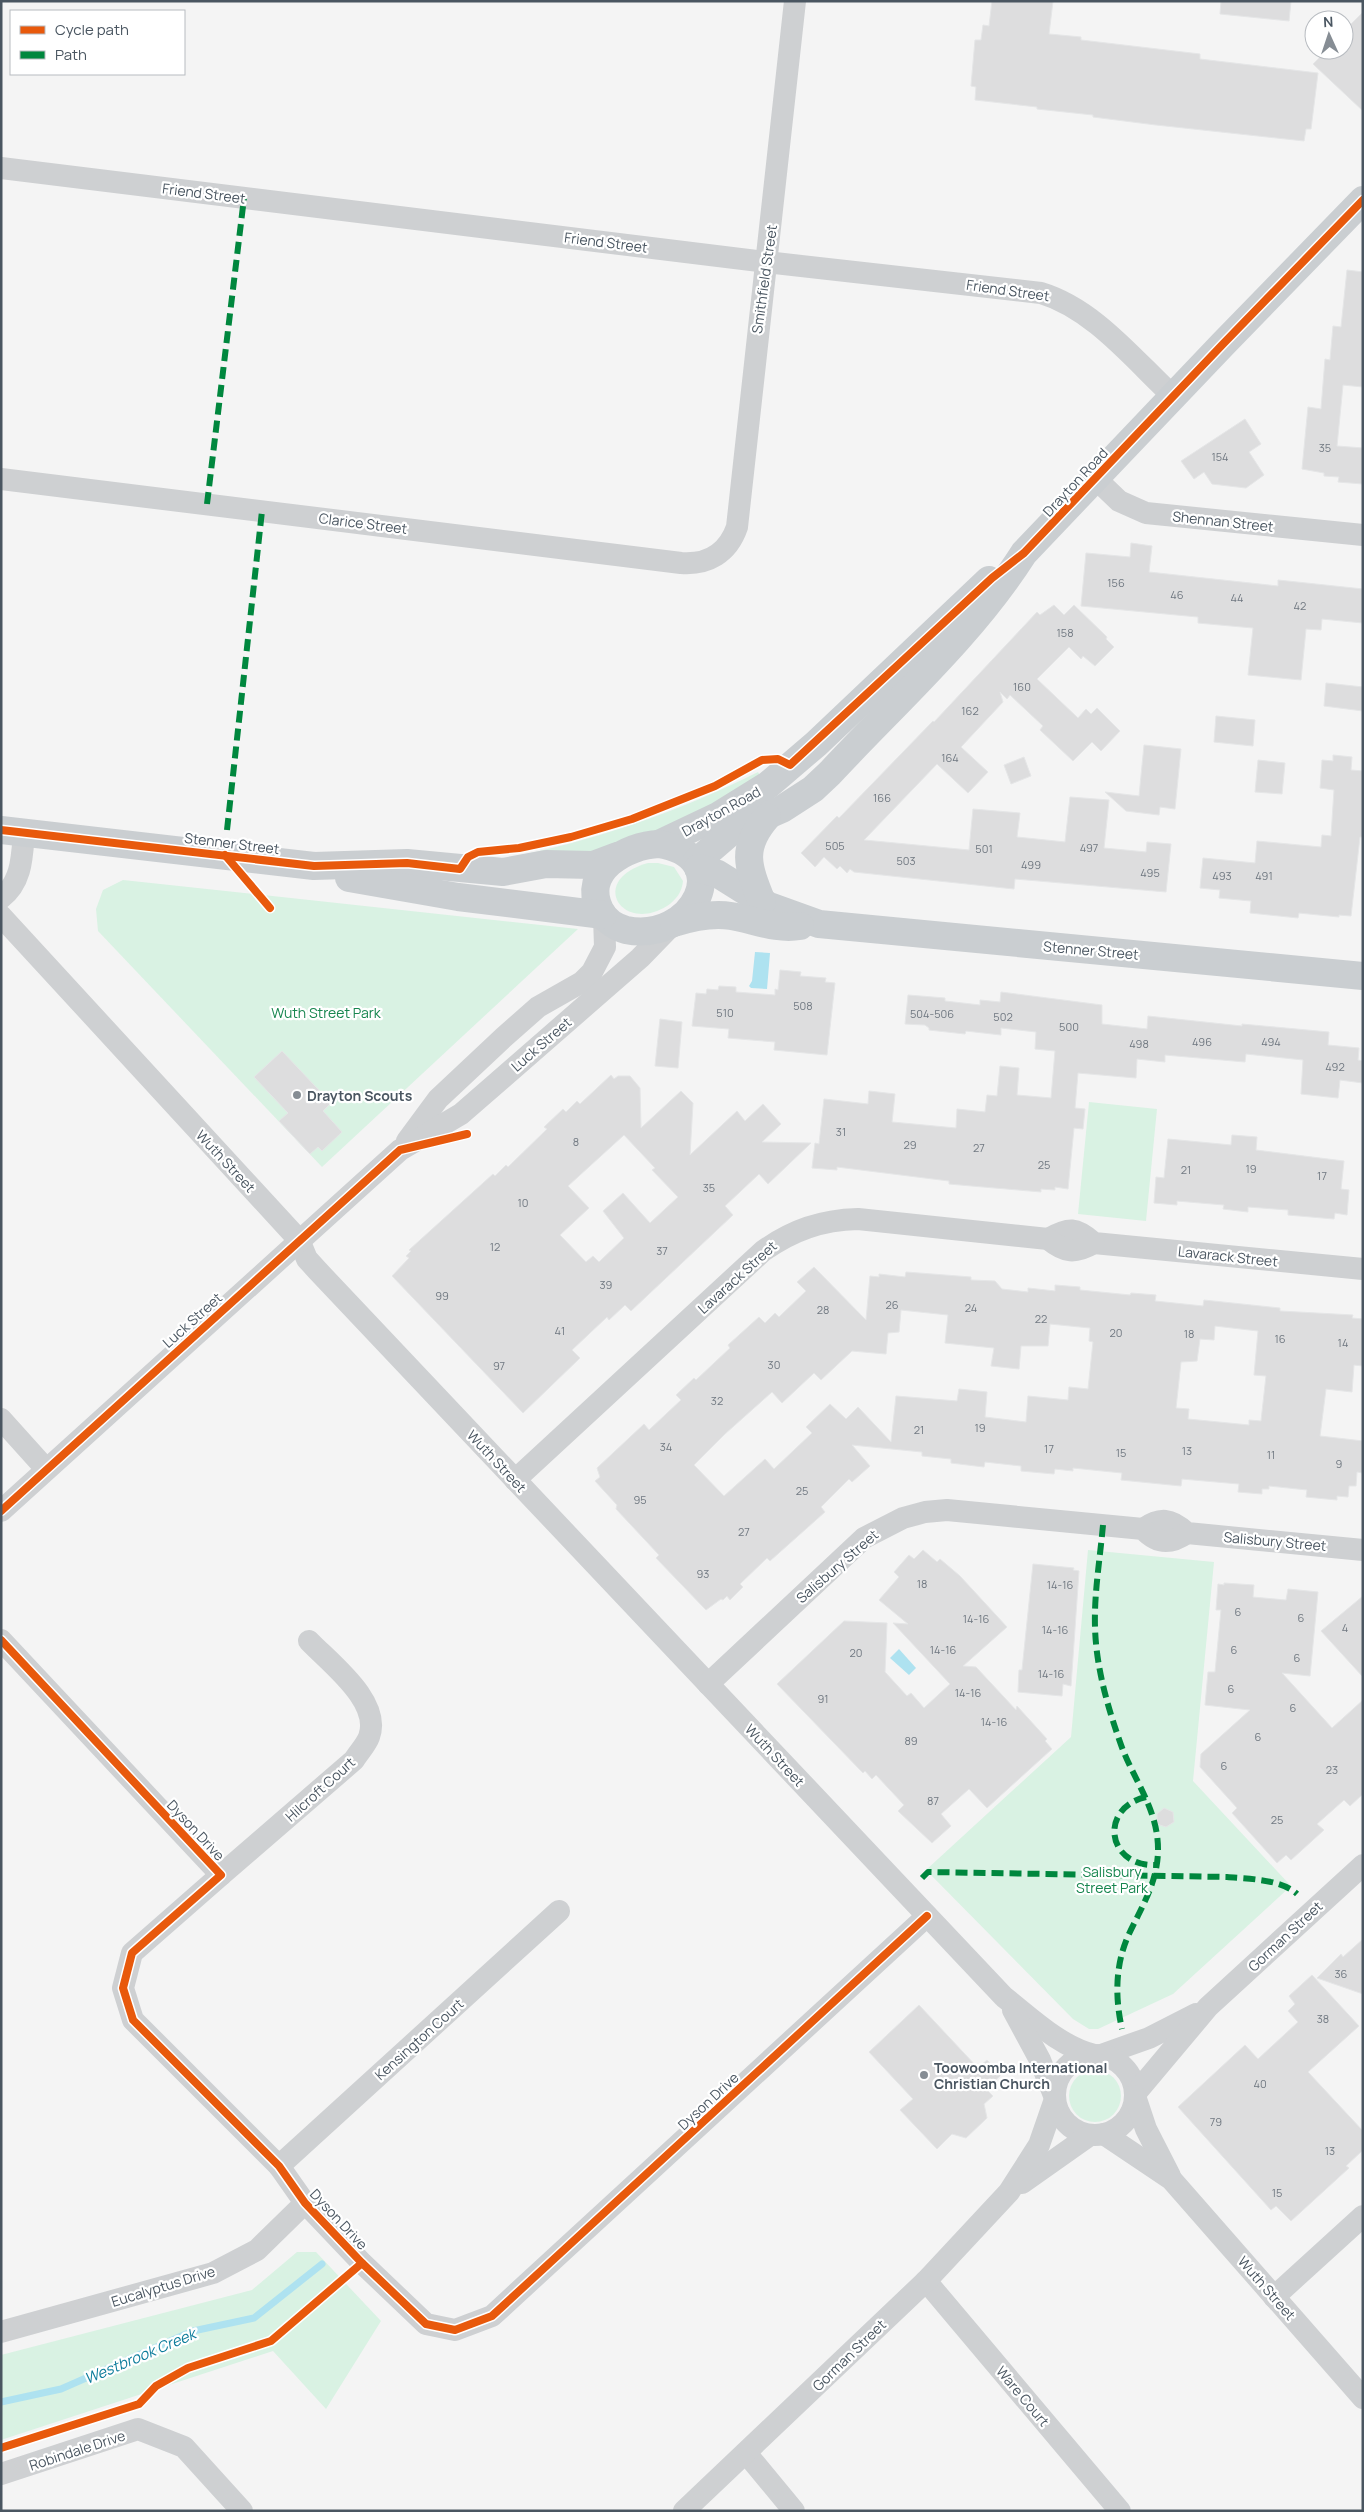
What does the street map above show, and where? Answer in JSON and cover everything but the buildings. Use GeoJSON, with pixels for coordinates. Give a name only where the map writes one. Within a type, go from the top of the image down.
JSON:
{"type":"FeatureCollection","features":[{"type":"Feature","properties":{"kind":"main road","name":"Drayton Road"},"geometry":{"type":"LineString","coordinates":[[659,844],[718,816],[768,785],[816,744],[992,578],[1024,553],[1363,200]]}},
{"type":"Feature","properties":{"kind":"main road","name":"Drayton Road"},"geometry":{"type":"LineString","coordinates":[[697,865],[732,831],[767,817],[798,800],[830,773],[959,638],[1000,591],[1024,553]]}},
{"type":"Feature","properties":{"kind":"main road"},"geometry":{"type":"LineString","coordinates":[[762,902],[751,876],[749,850],[751,838],[767,817]]}},
{"type":"Feature","properties":{"kind":"main road","name":"Stenner Street"},"geometry":{"type":"LineString","coordinates":[[13,831],[314,866],[407,864],[503,872],[546,864],[593,865],[617,856]]}},
{"type":"Feature","properties":{"kind":"main road"},"geometry":{"type":"LineString","coordinates":[[659,844],[683,851],[697,865],[701,884],[698,899],[684,917],[661,929],[636,932],[623,929],[604,916],[595,892],[598,879],[604,868],[617,856],[632,848],[659,844]]}},
{"type":"Feature","properties":{"kind":"main road","name":"Stenner Street"},"geometry":{"type":"LineString","coordinates":[[697,865],[718,874],[762,902],[785,913],[819,924],[1363,976]]}},
{"type":"Feature","properties":{"kind":"main road","name":"Stenner Street"},"geometry":{"type":"LineString","coordinates":[[314,866],[350,878],[439,894],[604,916]]}},
{"type":"Feature","properties":{"kind":"main road","name":"Stenner Street"},"geometry":{"type":"LineString","coordinates":[[673,924],[700,916],[715,915],[789,928],[819,924]]}},
{"type":"Feature","properties":{"kind":"street","name":"Smithfield Street"},"geometry":{"type":"LineString","coordinates":[[722,552],[728,545],[737,527],[795,1]]}},
{"type":"Feature","properties":{"kind":"street","name":"Friend Street"},"geometry":{"type":"LineString","coordinates":[[1,168],[766,262],[1032,292],[1057,298],[1088,316],[1174,397]]}},
{"type":"Feature","properties":{"kind":"street","name":"Shennan Street"},"geometry":{"type":"LineString","coordinates":[[1095,478],[1126,506],[1146,513],[1363,535]]}},
{"type":"Feature","properties":{"kind":"street","name":"Clarice Street"},"geometry":{"type":"LineString","coordinates":[[1,479],[681,563],[703,562],[722,552]]}},
{"type":"Feature","properties":{"kind":"street"},"geometry":{"type":"LineString","coordinates":[[1,898],[10,891],[20,871],[13,831]]}},
{"type":"Feature","properties":{"kind":"street","name":"Wuth Street"},"geometry":{"type":"LineString","coordinates":[[1,916],[299,1240],[307,1259],[1004,1997],[1060,2041],[1082,2052],[1097,2055]]}},
{"type":"Feature","properties":{"kind":"street","name":"Luck Street"},"geometry":{"type":"LineString","coordinates":[[400,1150],[438,1099],[504,1037],[538,1007],[582,982],[592,972],[605,946],[604,916]]}},
{"type":"Feature","properties":{"kind":"street","name":"Luck Street"},"geometry":{"type":"LineString","coordinates":[[1,1511],[400,1150],[462,1114],[640,958],[673,924]]}},
{"type":"Feature","properties":{"kind":"street","name":"Lavarack Street"},"geometry":{"type":"LineString","coordinates":[[515,1480],[763,1251],[798,1229],[831,1221],[858,1219],[1048,1239],[1058,1247],[1070,1252],[1083,1250],[1094,1243],[1363,1269]]}},
{"type":"Feature","properties":{"kind":"street"},"geometry":{"type":"LineString","coordinates":[[1,1419],[46,1469]]}},
{"type":"Feature","properties":{"kind":"street","name":"Salisbury Street"},"geometry":{"type":"LineString","coordinates":[[708,1684],[864,1538],[903,1518],[925,1512],[946,1510],[1143,1529],[1153,1522],[1166,1520],[1178,1524],[1187,1533],[1363,1550]]}},
{"type":"Feature","properties":{"kind":"street","name":"Dyson Drive"},"geometry":{"type":"LineString","coordinates":[[1,1640],[221,1875],[132,1953],[123,1988],[133,2020],[279,2166],[305,2203],[362,2263],[426,2324],[455,2330],[492,2316],[927,1916]]}},
{"type":"Feature","properties":{"kind":"street","name":"Hilcroft Court"},"geometry":{"type":"LineString","coordinates":[[221,1875],[354,1760],[369,1737],[372,1718],[363,1697],[310,1641]]}},
{"type":"Feature","properties":{"kind":"street","name":"Gorman Street"},"geometry":{"type":"LineString","coordinates":[[1135,2095],[1208,2007],[1363,1865]]}},
{"type":"Feature","properties":{"kind":"street","name":"Kensington Court"},"geometry":{"type":"LineString","coordinates":[[279,2166],[559,1911]]}},
{"type":"Feature","properties":{"kind":"street","name":"Wuth Street"},"geometry":{"type":"LineString","coordinates":[[1004,1997],[1032,2045],[1055,2098]]}},
{"type":"Feature","properties":{"kind":"street","name":"Gorman Street"},"geometry":{"type":"LineString","coordinates":[[1097,2055],[1149,2038],[1208,2007]]}},
{"type":"Feature","properties":{"kind":"street"},"geometry":{"type":"LineString","coordinates":[[1097,2055],[1114,2060],[1125,2068],[1133,2080],[1135,2095],[1133,2109],[1126,2120],[1116,2129],[1097,2134],[1078,2131],[1066,2123],[1059,2112],[1055,2098],[1056,2085],[1061,2073],[1081,2058],[1097,2055]]}},
{"type":"Feature","properties":{"kind":"street","name":"Wuth Street"},"geometry":{"type":"LineString","coordinates":[[1135,2095],[1146,2129],[1172,2179],[1363,2398]]}},
{"type":"Feature","properties":{"kind":"street","name":"Gorman Street"},"geometry":{"type":"LineString","coordinates":[[684,2511],[926,2281],[1009,2192],[1039,2145],[1055,2098]]}},
{"type":"Feature","properties":{"kind":"street","name":"Wuth Street"},"geometry":{"type":"LineString","coordinates":[[1097,2134],[1172,2179]]}},
{"type":"Feature","properties":{"kind":"street","name":"Gorman Street"},"geometry":{"type":"LineString","coordinates":[[1009,2192],[1097,2134]]}},
{"type":"Feature","properties":{"kind":"street","name":"Eucalyptus Drive"},"geometry":{"type":"LineString","coordinates":[[1,2332],[213,2273],[257,2250],[305,2203]]}},
{"type":"Feature","properties":{"kind":"street"},"geometry":{"type":"LineString","coordinates":[[1274,2297],[1363,2216]]}},
{"type":"Feature","properties":{"kind":"street","name":"Ware Court"},"geometry":{"type":"LineString","coordinates":[[926,2281],[1120,2511]]}},
{"type":"Feature","properties":{"kind":"street","name":"Robindale Drive"},"geometry":{"type":"LineString","coordinates":[[1,2474],[138,2430],[184,2447],[242,2511]]}},
{"type":"Feature","properties":{"kind":"street"},"geometry":{"type":"LineString","coordinates":[[746,2453],[794,2511]]}},
{"type":"Feature","properties":{"kind":"green space"},"geometry":{"type":"Polygon","coordinates":[[[758,772],[762,779],[714,808],[605,852],[522,855],[583,840],[643,821],[701,798],[758,772]]]}},
{"type":"Feature","properties":{"kind":"green space"},"geometry":{"type":"Polygon","coordinates":[[[648,863],[658,863],[674,867],[683,881],[678,895],[667,906],[651,913],[636,913],[625,909],[618,901],[615,891],[619,881],[629,871],[648,863]]]}},
{"type":"Feature","properties":{"kind":"green space","name":"Wuth Street Park"},"geometry":{"type":"Polygon","coordinates":[[[123,880],[578,929],[322,1167],[98,931],[96,909],[103,890],[123,880]]]}},
{"type":"Feature","properties":{"kind":"green space"},"geometry":{"type":"Polygon","coordinates":[[[1089,1102],[1157,1109],[1146,1221],[1078,1214],[1089,1102]]]}},
{"type":"Feature","properties":{"kind":"green space","name":"Salisbury Street Park"},"geometry":{"type":"Polygon","coordinates":[[[1088,1550],[1214,1562],[1193,1781],[1291,1886],[1173,1994],[1098,2029],[1089,2029],[1073,2019],[926,1870],[1071,1737],[1088,1550]]]}},
{"type":"Feature","properties":{"kind":"green space"},"geometry":{"type":"Polygon","coordinates":[[[1090,2070],[1100,2070],[1114,2077],[1121,2091],[1121,2101],[1114,2115],[1100,2122],[1090,2122],[1080,2118],[1073,2111],[1069,2101],[1069,2091],[1073,2081],[1080,2074],[1090,2070]]]}},
{"type":"Feature","properties":{"kind":"green space"},"geometry":{"type":"Polygon","coordinates":[[[297,2252],[316,2252],[381,2321],[326,2409],[273,2351],[1,2440],[1,2355],[252,2290],[297,2252]]]}},
{"type":"Feature","properties":{"kind":"water"},"geometry":{"type":"Polygon","coordinates":[[[755,952],[770,953],[767,989],[751,988],[749,986],[752,981],[755,952]]]}},
{"type":"Feature","properties":{"kind":"water"},"geometry":{"type":"Polygon","coordinates":[[[899,1649],[916,1668],[909,1675],[890,1658],[899,1649]]]}},
{"type":"Feature","properties":{"kind":"waterway","name":"Westbrook Creek"},"geometry":{"type":"LineString","coordinates":[[1,2402],[61,2389],[193,2331],[254,2318],[322,2264]]}},
{"type":"Feature","properties":{"kind":"marked path"},"geometry":{"type":"LineString","coordinates":[[207,504],[244,198]]}},
{"type":"Feature","properties":{"kind":"marked path"},"geometry":{"type":"LineString","coordinates":[[227,830],[262,511]]}},
{"type":"Feature","properties":{"kind":"marked path"},"geometry":{"type":"LineString","coordinates":[[1103,1525],[1095,1614],[1100,1671],[1125,1756],[1150,1808],[1157,1836],[1158,1852],[1155,1875],[1143,1906],[1128,1936],[1121,1959],[1117,1994],[1122,2029]]}},
{"type":"Feature","properties":{"kind":"marked path"},"geometry":{"type":"LineString","coordinates":[[1146,1797],[1131,1803],[1120,1813],[1115,1824],[1115,1836],[1119,1848],[1127,1857],[1140,1863],[1157,1865]]}},
{"type":"Feature","properties":{"kind":"marked path"},"geometry":{"type":"LineString","coordinates":[[922,1878],[928,1872],[1227,1877],[1255,1879],[1274,1883],[1282,1885],[1297,1894]]}},
{"type":"Feature","properties":{"kind":"cycle path"},"geometry":{"type":"LineString","coordinates":[[1,830],[314,866],[407,863],[460,869],[468,857],[478,852],[519,848],[571,837],[632,819],[715,786],[762,760],[778,759],[790,765],[992,578],[1024,553],[1363,200]]}},
{"type":"Feature","properties":{"kind":"cycle path"},"geometry":{"type":"LineString","coordinates":[[225,855],[270,908]]}},
{"type":"Feature","properties":{"kind":"cycle path"},"geometry":{"type":"LineString","coordinates":[[1,1511],[400,1150],[467,1134]]}},
{"type":"Feature","properties":{"kind":"cycle path"},"geometry":{"type":"LineString","coordinates":[[1,1640],[221,1875],[132,1953],[123,1988],[133,2020],[279,2166],[305,2203],[362,2263],[426,2324],[455,2330],[492,2316],[927,1916]]}},
{"type":"Feature","properties":{"kind":"cycle path"},"geometry":{"type":"LineString","coordinates":[[1,2448],[139,2404],[156,2386],[188,2368],[271,2341],[362,2263]]}},
{"type":"Feature","properties":{"kind":"place","name":"Drayton Scouts"},"geometry":{"type":"Point","coordinates":[297,1095]}},
{"type":"Feature","properties":{"kind":"place","name":"Toowoomba International Christian Church"},"geometry":{"type":"Point","coordinates":[924,2075]}}]}
